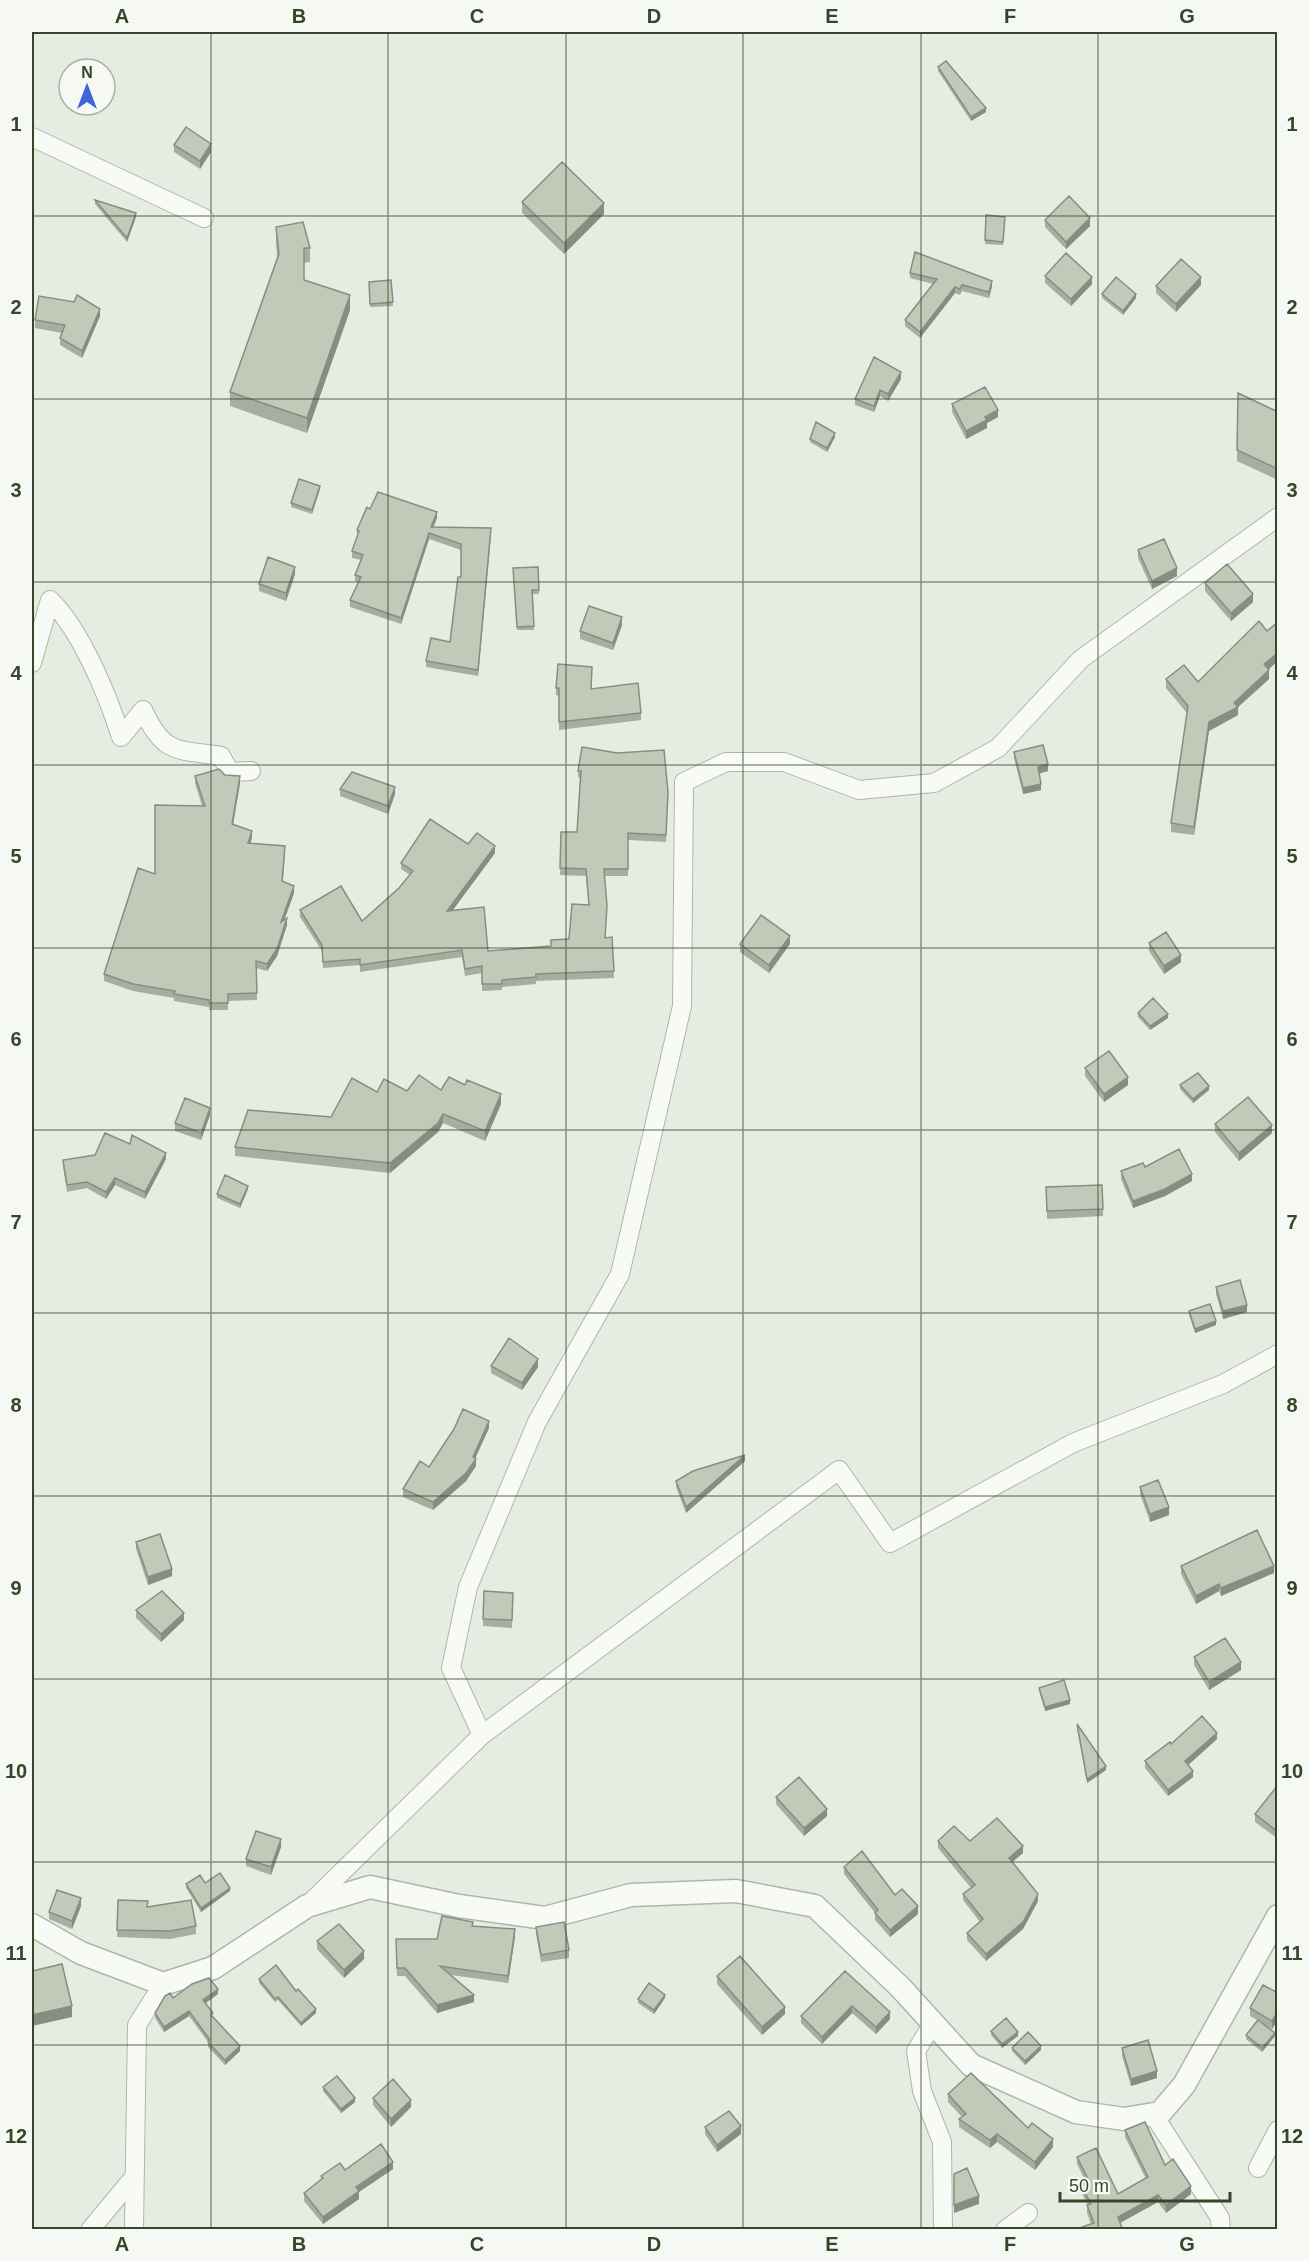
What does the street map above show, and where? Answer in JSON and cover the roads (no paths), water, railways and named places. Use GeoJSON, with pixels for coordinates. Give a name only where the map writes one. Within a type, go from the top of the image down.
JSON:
{"type":"FeatureCollection","features":[{"type":"Feature","properties":{"kind":"street"},"geometry":{"type":"LineString","coordinates":[[32,137],[204,218]]}},
{"type":"Feature","properties":{"kind":"street"},"geometry":{"type":"LineString","coordinates":[[482,1735],[451,1668],[468,1587],[537,1422],[620,1274],[682,1006],[684,782],[726,762],[784,762],[859,790],[934,783],[998,748],[1081,659],[1278,517]]}},
{"type":"Feature","properties":{"kind":"street"},"geometry":{"type":"LineString","coordinates":[[32,663],[50,600],[66,615],[112,708],[121,737],[142,710],[153,732],[168,748],[222,756],[230,772],[251,771]]}},
{"type":"Feature","properties":{"kind":"street"},"geometry":{"type":"LineString","coordinates":[[32,1925],[81,1953],[163,1984],[213,1968],[307,1906],[482,1735],[839,1470],[890,1543],[1073,1443],[1223,1384],[1278,1353]]}},
{"type":"Feature","properties":{"kind":"street"},"geometry":{"type":"LineString","coordinates":[[307,1906],[370,1887],[459,1906],[545,1918],[631,1895],[736,1891],[815,1906],[900,1988],[971,2065],[1076,2112],[1124,2119],[1160,2113],[1184,2085],[1278,1916]]}},
{"type":"Feature","properties":{"kind":"street"},"geometry":{"type":"LineString","coordinates":[[134,2229],[137,2025],[163,1984]]}},
{"type":"Feature","properties":{"kind":"street"},"geometry":{"type":"LineString","coordinates":[[933,2023],[916,2051],[922,2091],[942,2142],[944,2229]]}},
{"type":"Feature","properties":{"kind":"street"},"geometry":{"type":"LineString","coordinates":[[1153,2114],[1220,2218],[1221,2229]]}},
{"type":"Feature","properties":{"kind":"street"},"geometry":{"type":"LineString","coordinates":[[1258,2168],[1278,2130]]}},
{"type":"Feature","properties":{"kind":"street"},"geometry":{"type":"LineString","coordinates":[[90,2229],[134,2177]]}},
{"type":"Feature","properties":{"kind":"street"},"geometry":{"type":"LineString","coordinates":[[1005,2229],[1028,2212],[1024,2229]]}}]}
